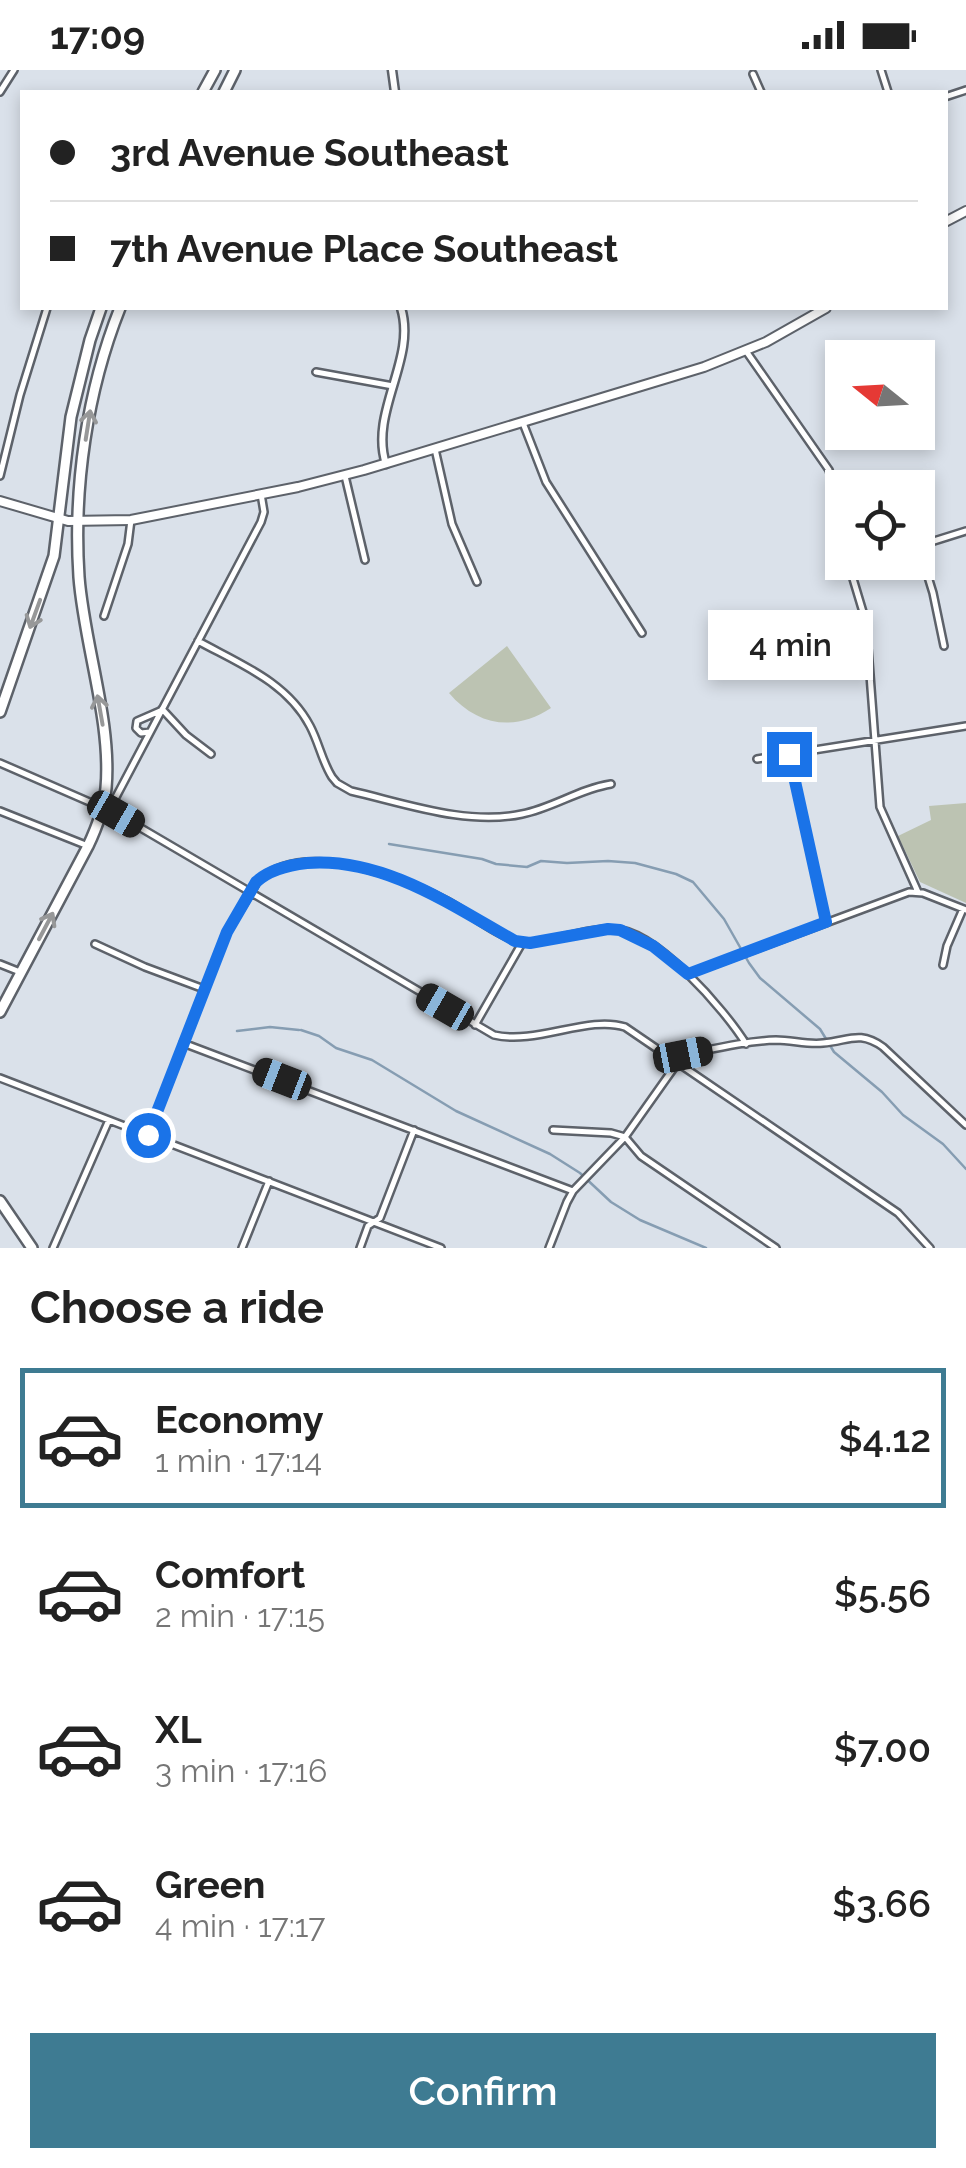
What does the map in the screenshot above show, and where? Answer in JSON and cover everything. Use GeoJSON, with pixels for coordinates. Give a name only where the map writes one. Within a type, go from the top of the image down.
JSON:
{"type":"FeatureCollection","features":[{"type":"Feature","properties":{"kind":"main road"},"geometry":{"type":"LineString","coordinates":[[0,712],[48,577],[60,520],[71,418],[101,310]]}},
{"type":"Feature","properties":{"kind":"main road"},"geometry":{"type":"LineString","coordinates":[[0,1012],[88,846],[103,807],[105,747],[82,598],[79,522],[90,411],[119,310]]}},
{"type":"Feature","properties":{"kind":"main road"},"geometry":{"type":"LineString","coordinates":[[0,500],[60,520],[130,520],[345,475],[704,367],[786,332],[823,310]]}},
{"type":"Feature","properties":{"kind":"main road"},"geometry":{"type":"LineString","coordinates":[[0,1202],[32,1248]]}},
{"type":"Feature","properties":{"kind":"street"},"geometry":{"type":"LineString","coordinates":[[0,92],[14,70]]}},
{"type":"Feature","properties":{"kind":"street"},"geometry":{"type":"LineString","coordinates":[[754,74],[760,90]]}},
{"type":"Feature","properties":{"kind":"street"},"geometry":{"type":"LineString","coordinates":[[0,476],[46,310]]}},
{"type":"Feature","properties":{"kind":"street"},"geometry":{"type":"LineString","coordinates":[[386,464],[382,443],[402,340],[401,310]]}},
{"type":"Feature","properties":{"kind":"street"},"geometry":{"type":"LineString","coordinates":[[746,351],[829,470]]}},
{"type":"Feature","properties":{"kind":"street"},"geometry":{"type":"LineString","coordinates":[[316,372],[393,386]]}},
{"type":"Feature","properties":{"kind":"street"},"geometry":{"type":"LineString","coordinates":[[522,421],[546,482],[642,632]]}},
{"type":"Feature","properties":{"kind":"street"},"geometry":{"type":"LineString","coordinates":[[435,448],[452,524],[477,582]]}},
{"type":"Feature","properties":{"kind":"street"},"geometry":{"type":"LineString","coordinates":[[345,475],[365,560]]}},
{"type":"Feature","properties":{"kind":"street"},"geometry":{"type":"LineString","coordinates":[[103,807],[116,796],[261,522],[261,494]]}},
{"type":"Feature","properties":{"kind":"street"},"geometry":{"type":"LineString","coordinates":[[104,616],[128,544],[130,520]]}},
{"type":"Feature","properties":{"kind":"street"},"geometry":{"type":"LineString","coordinates":[[935,540],[966,530]]}},
{"type":"Feature","properties":{"kind":"street"},"geometry":{"type":"LineString","coordinates":[[853,580],[866,622],[880,807],[918,892]]}},
{"type":"Feature","properties":{"kind":"street"},"geometry":{"type":"LineString","coordinates":[[928,580],[944,646]]}},
{"type":"Feature","properties":{"kind":"street"},"geometry":{"type":"LineString","coordinates":[[198,641],[283,690],[310,724],[332,777],[351,791],[468,817],[495,818],[534,811],[593,786],[611,784]]}},
{"type":"Feature","properties":{"kind":"street"},"geometry":{"type":"LineString","coordinates":[[150,732],[141,733],[136,728],[137,721],[162,709]]}},
{"type":"Feature","properties":{"kind":"street"},"geometry":{"type":"LineString","coordinates":[[162,709],[211,754]]}},
{"type":"Feature","properties":{"kind":"street"},"geometry":{"type":"LineString","coordinates":[[757,759],[966,726]]}},
{"type":"Feature","properties":{"kind":"street"},"geometry":{"type":"LineString","coordinates":[[789,754],[826,922]]}},
{"type":"Feature","properties":{"kind":"street"},"geometry":{"type":"LineString","coordinates":[[0,764],[103,807],[494,1035],[514,1039],[603,1024],[625,1027],[898,1213],[930,1248]]}},
{"type":"Feature","properties":{"kind":"street"},"geometry":{"type":"LineString","coordinates":[[0,811],[88,846]]}},
{"type":"Feature","properties":{"kind":"street"},"geometry":{"type":"LineString","coordinates":[[148,1135],[227,932],[250,892],[262,876],[284,867],[316,862],[386,875],[450,903],[522,942],[620,930],[653,946],[688,974],[746,1044]]}},
{"type":"Feature","properties":{"kind":"street"},"geometry":{"type":"LineString","coordinates":[[688,974],[896,896],[918,892],[964,909],[943,965]]}},
{"type":"Feature","properties":{"kind":"street"},"geometry":{"type":"LineString","coordinates":[[475,1025],[522,942]]}},
{"type":"Feature","properties":{"kind":"street"},"geometry":{"type":"LineString","coordinates":[[95,944],[204,990]]}},
{"type":"Feature","properties":{"kind":"street"},"geometry":{"type":"LineString","coordinates":[[0,964],[22,972]]}},
{"type":"Feature","properties":{"kind":"street"},"geometry":{"type":"LineString","coordinates":[[549,1248],[573,1191],[625,1137],[683,1055],[779,1040],[818,1044],[860,1037],[873,1040],[966,1125]]}},
{"type":"Feature","properties":{"kind":"street"},"geometry":{"type":"LineString","coordinates":[[183,1043],[573,1191]]}},
{"type":"Feature","properties":{"kind":"street"},"geometry":{"type":"LineString","coordinates":[[0,1078],[442,1248]]}},
{"type":"Feature","properties":{"kind":"street"},"geometry":{"type":"LineString","coordinates":[[53,1248],[109,1120]]}},
{"type":"Feature","properties":{"kind":"street"},"geometry":{"type":"LineString","coordinates":[[360,1248],[368,1226],[380,1218],[414,1130]]}},
{"type":"Feature","properties":{"kind":"street"},"geometry":{"type":"LineString","coordinates":[[553,1130],[625,1137],[641,1156],[776,1248]]}},
{"type":"Feature","properties":{"kind":"street"},"geometry":{"type":"LineString","coordinates":[[242,1248],[269,1182]]}},
{"type":"Feature","properties":{"kind":"green space"},"geometry":{"type":"Polygon","coordinates":[[[507,646],[551,708],[510,723],[484,719],[449,693],[507,646]]]}},
{"type":"Feature","properties":{"kind":"green space"},"geometry":{"type":"Polygon","coordinates":[[[966,803],[966,903],[920,882],[898,836],[931,820],[929,806],[966,803]]]}},
{"type":"Feature","properties":{"kind":"waterway"},"geometry":{"type":"LineString","coordinates":[[389,844],[527,867],[541,861],[635,863],[693,882],[724,919],[760,978],[820,1029],[834,1052],[903,1115],[943,1144],[966,1169]]}},
{"type":"Feature","properties":{"kind":"waterway"},"geometry":{"type":"LineString","coordinates":[[237,1031],[270,1027],[299,1030]]}},
{"type":"Feature","properties":{"kind":"waterway"},"geometry":{"type":"LineString","coordinates":[[301,1030],[372,1060],[456,1111],[550,1154],[640,1220],[706,1248]]}},
{"type":"Feature","properties":{"kind":"route"},"geometry":{"type":"LineString","coordinates":[[148,1135],[227,932],[262,876],[298,864],[346,865],[423,890],[515,941],[530,943],[608,929],[626,931],[653,946],[688,974],[826,922],[789,754]]}}]}
